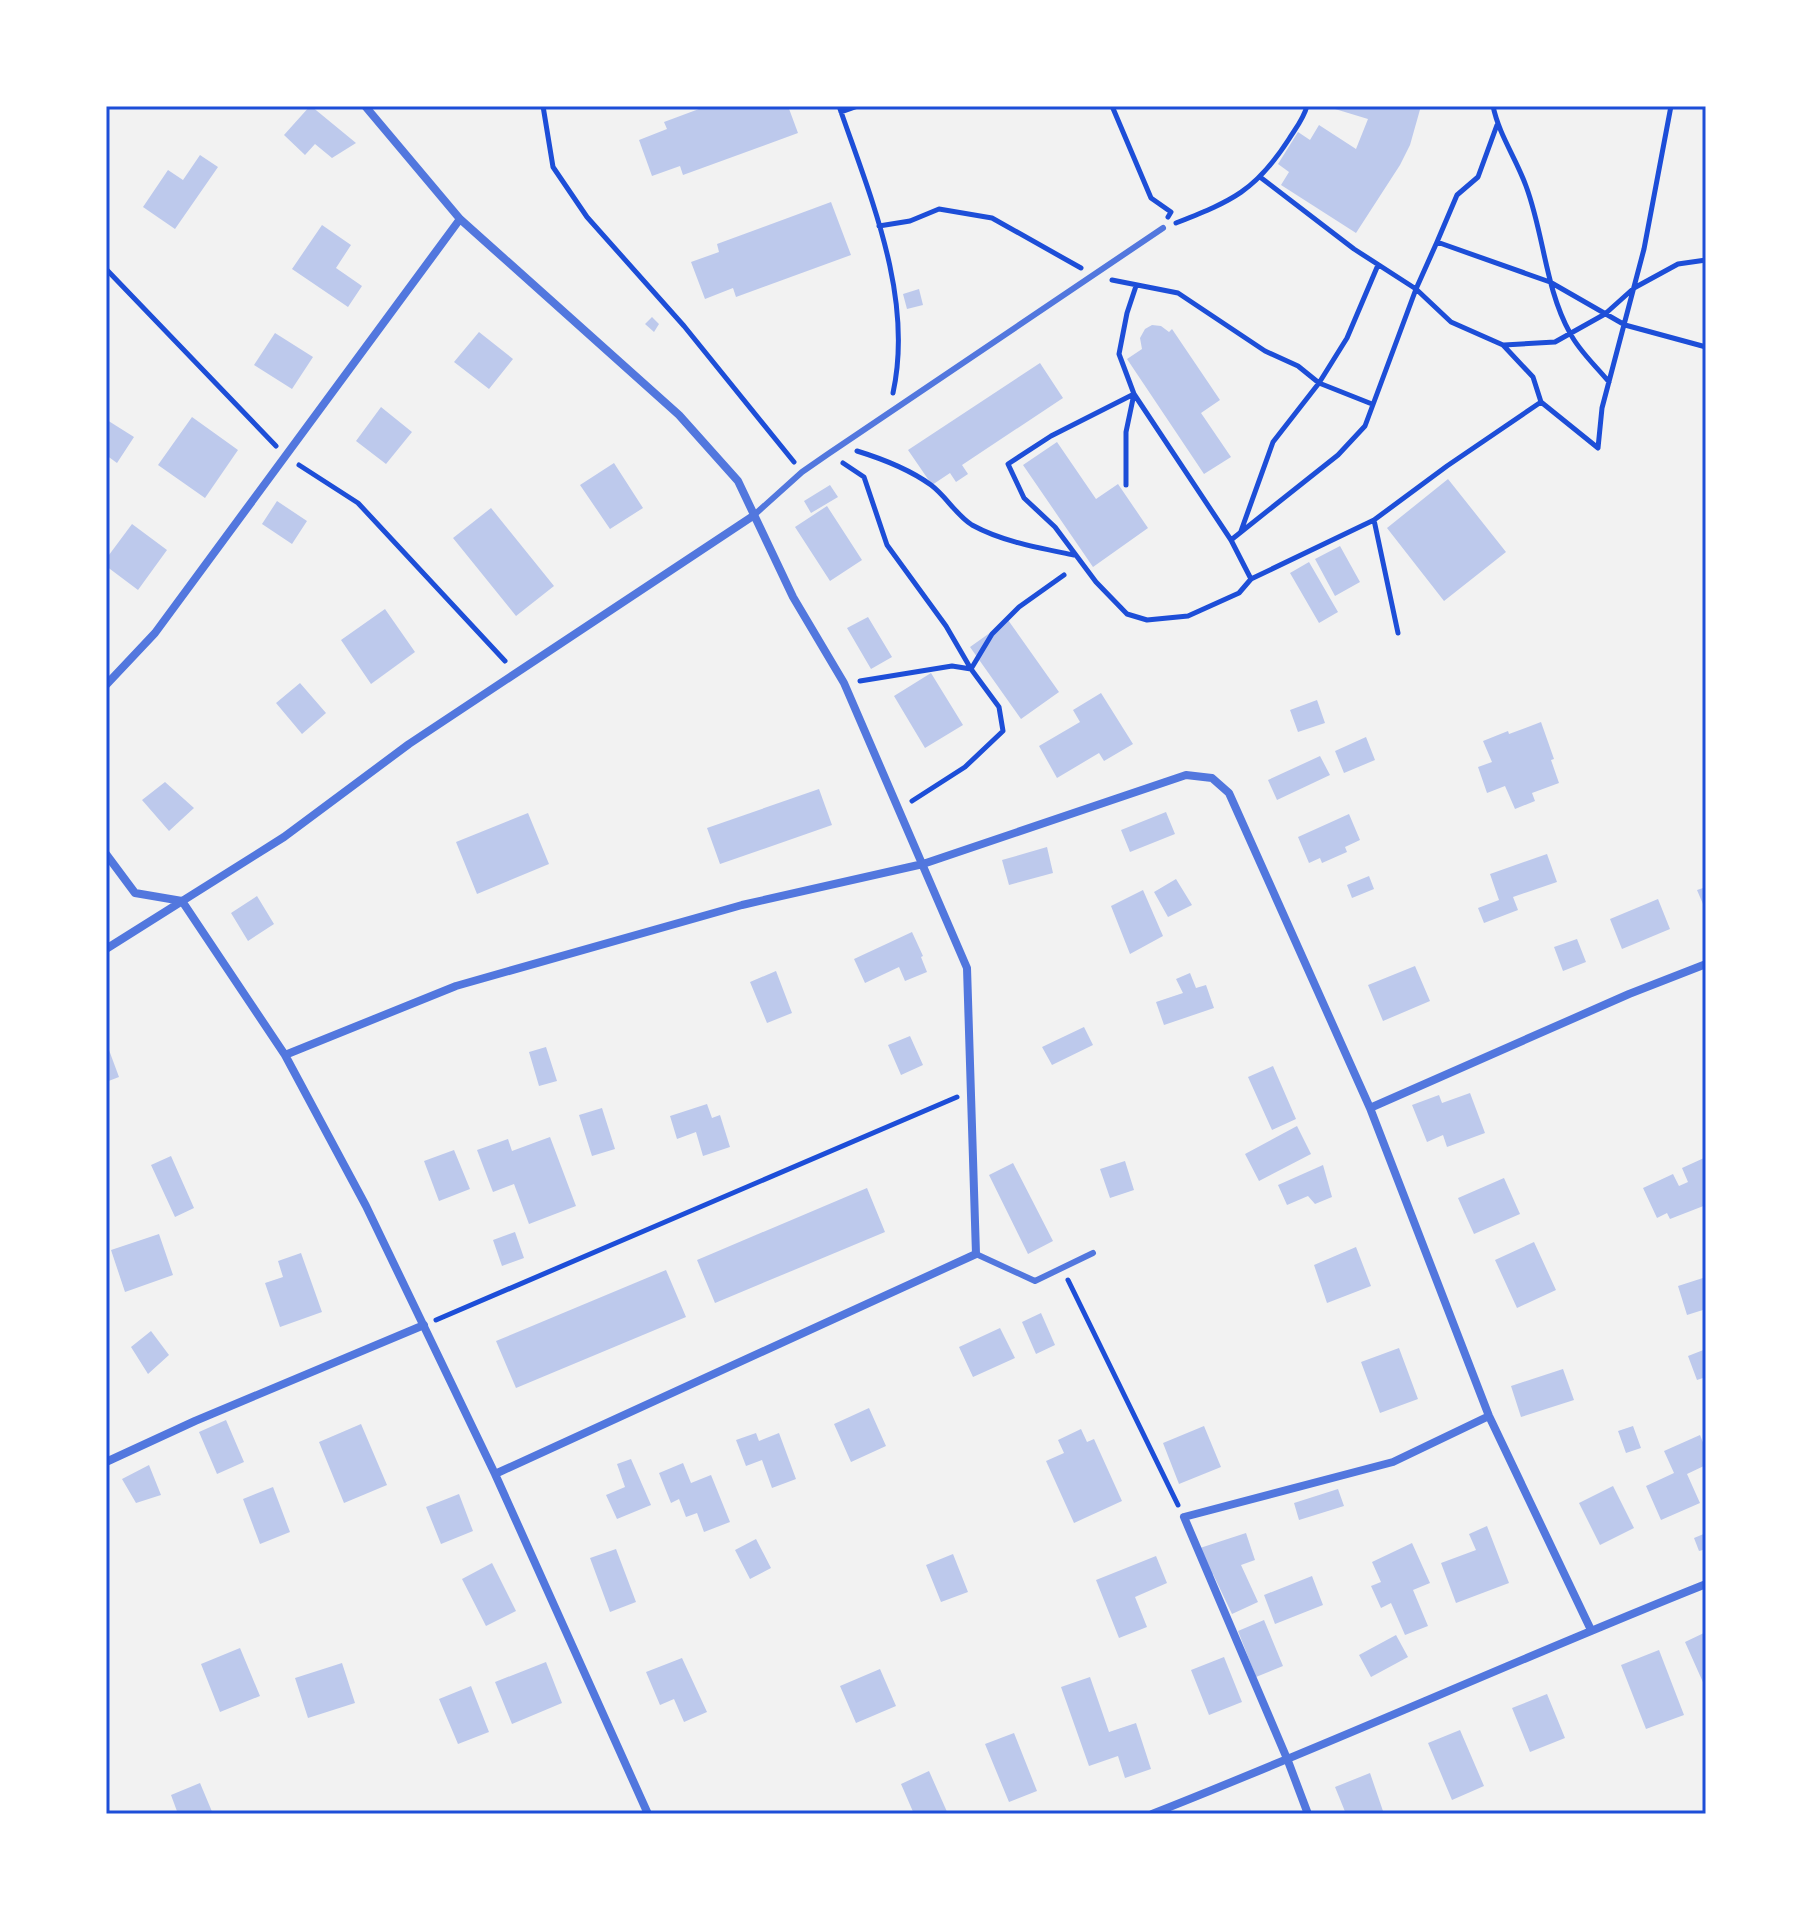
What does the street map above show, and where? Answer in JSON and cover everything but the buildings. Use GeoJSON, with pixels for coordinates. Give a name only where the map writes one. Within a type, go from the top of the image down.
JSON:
{"type":"FeatureCollection","features":[{"type":"Feature","properties":{"kind":"street"},"geometry":{"type":"LineString","coordinates":[[365,106],[460,219],[679,415],[738,481],[793,597],[844,683],[967,968],[976,1254],[495,1474]]}},
{"type":"Feature","properties":{"kind":"street"},"geometry":{"type":"LineString","coordinates":[[106,685],[155,633],[460,219]]}},
{"type":"Feature","properties":{"kind":"street"},"geometry":{"type":"LineString","coordinates":[[106,949],[284,837],[409,744],[753,516]]}},
{"type":"Feature","properties":{"kind":"street"},"geometry":{"type":"LineString","coordinates":[[285,1055],[456,986],[742,905],[923,864],[1186,775],[1212,778],[1229,793],[1370,1108],[1489,1416],[1591,1630]]}},
{"type":"Feature","properties":{"kind":"street"},"geometry":{"type":"LineString","coordinates":[[106,854],[135,893],[182,901],[285,1055],[366,1206],[424,1325],[495,1474],[648,1814]]}},
{"type":"Feature","properties":{"kind":"street"},"geometry":{"type":"LineString","coordinates":[[1370,1108],[1629,994],[1706,964]]}},
{"type":"Feature","properties":{"kind":"street"},"geometry":{"type":"LineString","coordinates":[[106,1462],[195,1421],[424,1325]]}},
{"type":"Feature","properties":{"kind":"street"},"geometry":{"type":"LineString","coordinates":[[1308,1814],[1184,1517],[1393,1462],[1489,1416]]}},
{"type":"Feature","properties":{"kind":"street"},"geometry":{"type":"LineString","coordinates":[[1152,1814],[1288,1761],[1591,1630],[1706,1584]]}},
{"type":"Feature","properties":{"kind":"lane"},"geometry":{"type":"LineString","coordinates":[[753,516],[802,472],[1163,228]]}},
{"type":"Feature","properties":{"kind":"lane"},"geometry":{"type":"LineString","coordinates":[[976,1254],[1035,1281],[1093,1253]]}},
{"type":"Feature","properties":{"kind":"path"},"geometry":{"type":"LineString","coordinates":[[543,106],[553,167],[587,217],[684,326],[802,472]]}},
{"type":"Feature","properties":{"kind":"path"},"geometry":{"type":"LineString","coordinates":[[858,106],[840,109],[879,226],[896,295],[899,367]]}},
{"type":"Feature","properties":{"kind":"path"},"geometry":{"type":"LineString","coordinates":[[1112,106],[1151,198],[1171,212],[1163,228]]}},
{"type":"Feature","properties":{"kind":"path"},"geometry":{"type":"LineString","coordinates":[[1163,228],[1241,194],[1281,152],[1307,106]]}},
{"type":"Feature","properties":{"kind":"path"},"geometry":{"type":"LineString","coordinates":[[1493,106],[1497,125],[1526,185],[1541,233],[1550,282],[1570,334],[1609,382]]}},
{"type":"Feature","properties":{"kind":"path"},"geometry":{"type":"LineString","coordinates":[[1260,177],[1378,265],[1416,289],[1451,322],[1503,345],[1533,377],[1541,402],[1598,448],[1602,408],[1634,288],[1671,106]]}},
{"type":"Feature","properties":{"kind":"path"},"geometry":{"type":"LineString","coordinates":[[1231,540],[1338,455],[1365,426],[1416,289],[1457,195],[1478,177],[1497,125]]}},
{"type":"Feature","properties":{"kind":"path"},"geometry":{"type":"LineString","coordinates":[[879,226],[910,221],[939,209],[992,218],[1094,275],[1178,293],[1265,351],[1298,366],[1319,383],[1372,404]]}},
{"type":"Feature","properties":{"kind":"path"},"geometry":{"type":"LineString","coordinates":[[1437,242],[1550,282],[1625,325],[1706,347]]}},
{"type":"Feature","properties":{"kind":"path"},"geometry":{"type":"LineString","coordinates":[[1503,345],[1555,342],[1605,314],[1634,288],[1678,264],[1706,260]]}},
{"type":"Feature","properties":{"kind":"path"},"geometry":{"type":"LineString","coordinates":[[1241,531],[1273,442],[1319,383],[1347,338],[1378,265]]}},
{"type":"Feature","properties":{"kind":"path"},"geometry":{"type":"LineString","coordinates":[[106,269],[285,456],[358,503],[517,673]]}},
{"type":"Feature","properties":{"kind":"path"},"geometry":{"type":"LineString","coordinates":[[1136,286],[1119,354],[1134,394],[1231,540],[1251,579]]}},
{"type":"Feature","properties":{"kind":"path"},"geometry":{"type":"LineString","coordinates":[[1126,485],[1126,432],[1134,394]]}},
{"type":"Feature","properties":{"kind":"path"},"geometry":{"type":"LineString","coordinates":[[1134,394],[1051,436],[1008,464],[1024,498],[1055,527],[1096,582],[1127,614],[1147,620],[1188,616],[1239,593],[1251,579],[1374,520],[1541,402]]}},
{"type":"Feature","properties":{"kind":"path"},"geometry":{"type":"LineString","coordinates":[[841,445],[890,462],[932,486],[969,523],[994,535],[1076,555]]}},
{"type":"Feature","properties":{"kind":"path"},"geometry":{"type":"LineString","coordinates":[[828,454],[864,477],[887,545],[946,626],[971,669],[999,707],[1003,731],[965,767],[898,810]]}},
{"type":"Feature","properties":{"kind":"path"},"geometry":{"type":"LineString","coordinates":[[1374,520],[1398,633]]}},
{"type":"Feature","properties":{"kind":"path"},"geometry":{"type":"LineString","coordinates":[[971,669],[992,634],[1010,616],[1064,575]]}},
{"type":"Feature","properties":{"kind":"path"},"geometry":{"type":"LineString","coordinates":[[844,683],[952,666],[971,669]]}},
{"type":"Feature","properties":{"kind":"path"},"geometry":{"type":"LineString","coordinates":[[424,1325],[971,1091]]}},
{"type":"Feature","properties":{"kind":"path"},"geometry":{"type":"LineString","coordinates":[[1062,1268],[1184,1517]]}}]}
